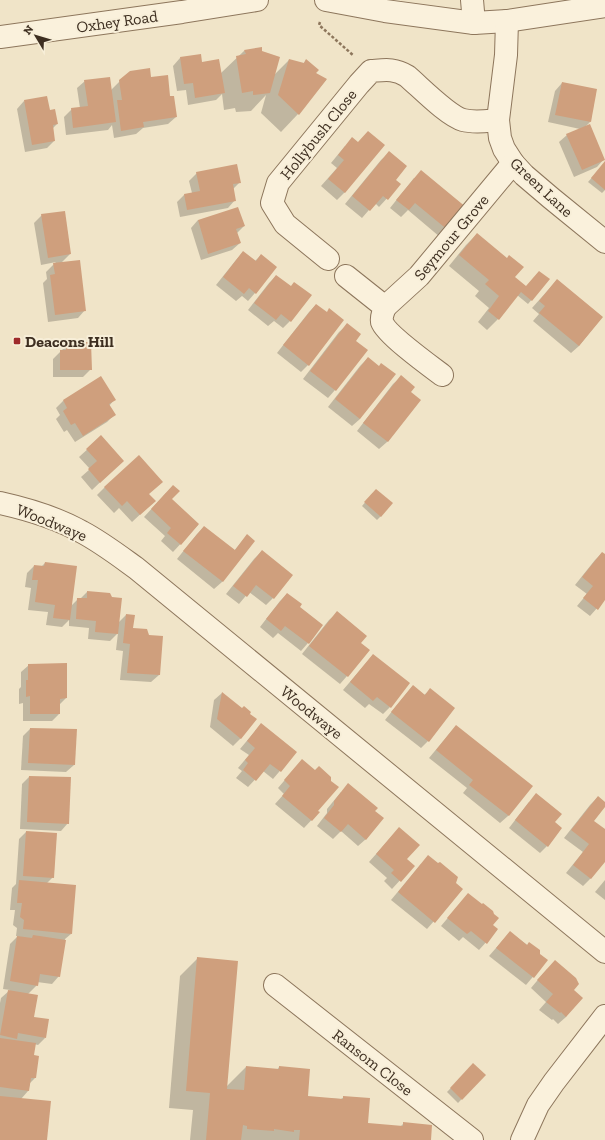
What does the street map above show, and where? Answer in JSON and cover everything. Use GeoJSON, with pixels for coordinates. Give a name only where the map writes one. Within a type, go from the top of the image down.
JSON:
{"type":"FeatureCollection","features":[{"type":"Feature","properties":{"kind":"street","name":"Oxhey Road"},"geometry":{"type":"LineString","coordinates":[[0,37],[181,6],[257,0]]}},
{"type":"Feature","properties":{"kind":"street"},"geometry":{"type":"LineString","coordinates":[[472,0],[474,23]]}},
{"type":"Feature","properties":{"kind":"street"},"geometry":{"type":"LineString","coordinates":[[323,9],[385,11],[474,23],[507,21],[605,6]]}},
{"type":"Feature","properties":{"kind":"street","name":"Green Lane"},"geometry":{"type":"LineString","coordinates":[[507,21],[506,56],[498,120],[500,138],[504,149],[513,163],[551,198],[605,242]]}},
{"type":"Feature","properties":{"kind":"street"},"geometry":{"type":"LineString","coordinates":[[376,71],[399,71],[407,76],[452,115],[462,120],[476,122],[498,120]]}},
{"type":"Feature","properties":{"kind":"street","name":"Hollybush Close"},"geometry":{"type":"LineString","coordinates":[[328,260],[285,224],[272,203],[278,183],[359,84],[376,71]]}},
{"type":"Feature","properties":{"kind":"street","name":"Seymour Grove"},"geometry":{"type":"LineString","coordinates":[[385,307],[419,276],[513,163]]}},
{"type":"Feature","properties":{"kind":"street"},"geometry":{"type":"LineString","coordinates":[[346,276],[385,307],[382,316],[386,329],[442,376]]}},
{"type":"Feature","properties":{"kind":"street","name":"Woodwaye"},"geometry":{"type":"LineString","coordinates":[[0,502],[51,518],[81,531],[104,545],[136,568],[605,952]]}},
{"type":"Feature","properties":{"kind":"street","name":"Ransom Close"},"geometry":{"type":"LineString","coordinates":[[275,985],[472,1140]]}},
{"type":"Feature","properties":{"kind":"street"},"geometry":{"type":"LineString","coordinates":[[522,1140],[538,1105],[605,1016]]}},
{"type":"Feature","properties":{"kind":"path"},"geometry":{"type":"LineString","coordinates":[[323,9],[320,25],[376,71]]}},
{"type":"Feature","properties":{"kind":"building"},"geometry":{"type":"Polygon","coordinates":[[[262,47],[262,51],[280,57],[270,93],[253,95],[253,91],[242,93],[236,56],[246,54],[244,50],[262,47]]]}},
{"type":"Feature","properties":{"kind":"building"},"geometry":{"type":"Polygon","coordinates":[[[201,54],[202,62],[219,59],[225,93],[195,98],[193,83],[184,84],[180,57],[201,54]]]}},
{"type":"Feature","properties":{"kind":"building"},"geometry":{"type":"Polygon","coordinates":[[[289,59],[304,63],[306,59],[319,70],[316,73],[327,79],[299,115],[278,95],[289,59]]]}},
{"type":"Feature","properties":{"kind":"building"},"geometry":{"type":"Polygon","coordinates":[[[150,68],[151,77],[168,75],[170,96],[174,96],[177,117],[143,122],[144,127],[121,131],[117,100],[122,100],[119,80],[130,71],[150,68]]]}},
{"type":"Feature","properties":{"kind":"building"},"geometry":{"type":"Polygon","coordinates":[[[110,77],[116,122],[73,128],[71,108],[88,106],[84,80],[110,77]]]}},
{"type":"Feature","properties":{"kind":"building"},"geometry":{"type":"Polygon","coordinates":[[[562,82],[597,89],[591,122],[555,115],[562,82]]]}},
{"type":"Feature","properties":{"kind":"building"},"geometry":{"type":"Polygon","coordinates":[[[47,96],[50,110],[55,109],[58,124],[53,125],[55,141],[32,145],[24,100],[47,96]]]}},
{"type":"Feature","properties":{"kind":"building"},"geometry":{"type":"Polygon","coordinates":[[[590,124],[605,160],[582,170],[566,134],[590,124]]]}},
{"type":"Feature","properties":{"kind":"building"},"geometry":{"type":"Polygon","coordinates":[[[368,131],[385,145],[345,193],[328,179],[344,160],[338,155],[352,137],[358,142],[368,131]]]}},
{"type":"Feature","properties":{"kind":"building"},"geometry":{"type":"Polygon","coordinates":[[[389,151],[407,166],[396,180],[401,184],[388,200],[383,196],[370,211],[352,196],[389,151]]]}},
{"type":"Feature","properties":{"kind":"building"},"geometry":{"type":"Polygon","coordinates":[[[605,161],[605,190],[591,178],[605,161]]]}},
{"type":"Feature","properties":{"kind":"building"},"geometry":{"type":"Polygon","coordinates":[[[237,164],[241,183],[233,184],[236,201],[187,210],[184,194],[200,191],[196,172],[237,164]]]}},
{"type":"Feature","properties":{"kind":"building"},"geometry":{"type":"Polygon","coordinates":[[[421,170],[467,208],[449,231],[415,203],[409,210],[396,200],[421,170]]]}},
{"type":"Feature","properties":{"kind":"building"},"geometry":{"type":"Polygon","coordinates":[[[238,207],[245,226],[236,229],[241,243],[208,254],[198,220],[238,207]]]}},
{"type":"Feature","properties":{"kind":"building"},"geometry":{"type":"Polygon","coordinates":[[[65,211],[71,254],[48,258],[41,214],[65,211]]]}},
{"type":"Feature","properties":{"kind":"building"},"geometry":{"type":"Polygon","coordinates":[[[477,233],[507,258],[509,255],[524,267],[515,277],[526,286],[539,271],[550,279],[532,301],[521,292],[499,320],[488,311],[499,296],[485,284],[489,280],[459,255],[477,233]]]}},
{"type":"Feature","properties":{"kind":"building"},"geometry":{"type":"Polygon","coordinates":[[[243,251],[256,261],[261,254],[277,267],[256,294],[249,288],[244,294],[223,277],[243,251]]]}},
{"type":"Feature","properties":{"kind":"building"},"geometry":{"type":"Polygon","coordinates":[[[80,260],[86,311],[55,315],[50,275],[55,274],[53,263],[80,260]]]}},
{"type":"Feature","properties":{"kind":"building"},"geometry":{"type":"Polygon","coordinates":[[[276,275],[291,286],[294,282],[312,295],[291,322],[281,314],[276,320],[254,303],[276,275]]]}},
{"type":"Feature","properties":{"kind":"building"},"geometry":{"type":"Polygon","coordinates":[[[557,279],[603,317],[579,346],[539,313],[545,306],[539,301],[557,279]]]}},
{"type":"Feature","properties":{"kind":"building"},"geometry":{"type":"Polygon","coordinates":[[[316,304],[327,312],[329,308],[344,320],[309,366],[283,345],[316,304]]]}},
{"type":"Feature","properties":{"kind":"building"},"geometry":{"type":"Polygon","coordinates":[[[347,323],[361,334],[356,341],[368,350],[336,391],[310,371],[347,323]]]}},
{"type":"Feature","properties":{"kind":"building"},"geometry":{"type":"Polygon","coordinates":[[[75,342],[91,342],[92,370],[60,370],[60,350],[66,350],[66,345],[74,345],[75,342]]]}},
{"type":"Feature","properties":{"kind":"building"},"geometry":{"type":"Polygon","coordinates":[[[368,357],[379,366],[381,363],[396,374],[360,419],[335,399],[368,357]]]}},
{"type":"Feature","properties":{"kind":"building"},"geometry":{"type":"Polygon","coordinates":[[[401,375],[415,387],[411,392],[421,400],[388,442],[363,423],[401,375]]]}},
{"type":"Feature","properties":{"kind":"building"},"geometry":{"type":"Polygon","coordinates":[[[101,376],[116,400],[109,404],[116,415],[83,436],[75,423],[71,425],[63,411],[67,408],[63,400],[101,376]]]}},
{"type":"Feature","properties":{"kind":"building"},"geometry":{"type":"Polygon","coordinates":[[[101,435],[124,461],[100,483],[88,469],[97,461],[86,449],[101,435]]]}},
{"type":"Feature","properties":{"kind":"building"},"geometry":{"type":"Polygon","coordinates":[[[139,455],[163,482],[149,494],[156,501],[140,515],[127,501],[122,506],[104,487],[139,455]]]}},
{"type":"Feature","properties":{"kind":"building"},"geometry":{"type":"Polygon","coordinates":[[[173,485],[180,491],[172,499],[199,524],[181,545],[167,533],[171,528],[151,509],[173,485]]]}},
{"type":"Feature","properties":{"kind":"building"},"geometry":{"type":"Polygon","coordinates":[[[376,489],[393,503],[381,517],[364,502],[376,489]]]}},
{"type":"Feature","properties":{"kind":"building"},"geometry":{"type":"Polygon","coordinates":[[[204,526],[235,550],[247,534],[255,541],[223,582],[183,551],[204,526]]]}},
{"type":"Feature","properties":{"kind":"building"},"geometry":{"type":"Polygon","coordinates":[[[262,550],[293,575],[274,599],[256,585],[247,597],[233,586],[262,550]]]}},
{"type":"Feature","properties":{"kind":"building"},"geometry":{"type":"Polygon","coordinates":[[[602,552],[605,554],[605,600],[598,610],[583,598],[593,586],[582,577],[602,552]]]}},
{"type":"Feature","properties":{"kind":"building"},"geometry":{"type":"Polygon","coordinates":[[[45,562],[77,566],[70,620],[53,618],[55,605],[35,602],[38,580],[32,580],[34,565],[44,566],[45,562]]]}},
{"type":"Feature","properties":{"kind":"building"},"geometry":{"type":"Polygon","coordinates":[[[87,591],[110,593],[112,597],[122,598],[118,634],[95,632],[96,621],[76,619],[77,598],[87,598],[87,591]]]}},
{"type":"Feature","properties":{"kind":"building"},"geometry":{"type":"Polygon","coordinates":[[[287,593],[302,604],[300,607],[323,625],[309,644],[285,626],[281,631],[266,619],[287,593]]]}},
{"type":"Feature","properties":{"kind":"building"},"geometry":{"type":"Polygon","coordinates":[[[337,611],[367,636],[361,643],[370,650],[348,677],[309,646],[337,611]]]}},
{"type":"Feature","properties":{"kind":"building"},"geometry":{"type":"Polygon","coordinates":[[[126,614],[135,615],[133,628],[147,629],[149,635],[163,636],[160,675],[127,673],[130,644],[123,643],[126,614]]]}},
{"type":"Feature","properties":{"kind":"building"},"geometry":{"type":"Polygon","coordinates":[[[373,654],[410,683],[391,708],[377,697],[373,701],[350,682],[373,654]]]}},
{"type":"Feature","properties":{"kind":"building"},"geometry":{"type":"Polygon","coordinates":[[[67,663],[67,698],[60,699],[60,714],[30,714],[30,696],[26,697],[28,664],[67,663]]]}},
{"type":"Feature","properties":{"kind":"building"},"geometry":{"type":"Polygon","coordinates":[[[413,685],[425,695],[430,688],[455,708],[429,742],[391,712],[413,685]]]}},
{"type":"Feature","properties":{"kind":"building"},"geometry":{"type":"Polygon","coordinates":[[[222,692],[242,708],[244,706],[251,712],[250,714],[257,719],[241,739],[217,719],[222,692]]]}},
{"type":"Feature","properties":{"kind":"building"},"geometry":{"type":"Polygon","coordinates":[[[261,723],[297,752],[281,772],[270,764],[256,781],[243,770],[248,763],[245,760],[255,748],[247,741],[261,723]]]}},
{"type":"Feature","properties":{"kind":"building"},"geometry":{"type":"Polygon","coordinates":[[[456,725],[533,786],[509,816],[469,785],[473,780],[436,750],[456,725]]]}},
{"type":"Feature","properties":{"kind":"building"},"geometry":{"type":"Polygon","coordinates":[[[30,728],[77,729],[75,765],[28,763],[30,728]]]}},
{"type":"Feature","properties":{"kind":"building"},"geometry":{"type":"Polygon","coordinates":[[[302,759],[315,770],[319,766],[331,777],[331,781],[339,787],[318,811],[320,812],[312,821],[282,796],[290,786],[284,780],[302,759]]]}},
{"type":"Feature","properties":{"kind":"building"},"geometry":{"type":"Polygon","coordinates":[[[29,776],[71,777],[69,824],[27,822],[29,776]]]}},
{"type":"Feature","properties":{"kind":"building"},"geometry":{"type":"Polygon","coordinates":[[[348,783],[378,808],[375,811],[384,818],[366,840],[348,824],[341,832],[324,818],[334,805],[334,801],[348,783]]]}},
{"type":"Feature","properties":{"kind":"building"},"geometry":{"type":"Polygon","coordinates":[[[536,793],[562,814],[555,822],[562,828],[548,847],[515,820],[536,793]]]}},
{"type":"Feature","properties":{"kind":"building"},"geometry":{"type":"Polygon","coordinates":[[[598,796],[605,802],[605,807],[594,821],[605,829],[605,862],[591,879],[573,865],[589,844],[571,830],[598,796]]]}},
{"type":"Feature","properties":{"kind":"building"},"geometry":{"type":"Polygon","coordinates":[[[399,827],[420,845],[407,859],[415,866],[401,882],[391,873],[394,870],[376,854],[399,827]]]}},
{"type":"Feature","properties":{"kind":"building"},"geometry":{"type":"Polygon","coordinates":[[[26,831],[57,833],[54,878],[23,876],[26,831]]]}},
{"type":"Feature","properties":{"kind":"building"},"geometry":{"type":"Polygon","coordinates":[[[428,855],[438,863],[440,862],[458,877],[456,883],[463,889],[435,923],[398,892],[428,855]]]}},
{"type":"Feature","properties":{"kind":"building"},"geometry":{"type":"Polygon","coordinates":[[[19,880],[76,885],[72,934],[23,929],[24,920],[20,917],[22,903],[17,903],[19,880]]]}},
{"type":"Feature","properties":{"kind":"building"},"geometry":{"type":"Polygon","coordinates":[[[468,893],[493,911],[499,918],[493,925],[498,929],[487,944],[471,931],[467,934],[447,918],[468,893]]]}},
{"type":"Feature","properties":{"kind":"building"},"geometry":{"type":"Polygon","coordinates":[[[510,931],[527,945],[529,942],[540,950],[540,954],[548,960],[534,978],[496,948],[510,931]]]}},
{"type":"Feature","properties":{"kind":"building"},"geometry":{"type":"Polygon","coordinates":[[[33,935],[66,940],[60,977],[40,974],[38,986],[10,981],[17,936],[32,938],[33,935]]]}},
{"type":"Feature","properties":{"kind":"building"},"geometry":{"type":"Polygon","coordinates":[[[197,957],[238,961],[227,1089],[244,1090],[246,1066],[279,1069],[279,1066],[310,1069],[308,1096],[343,1099],[343,1096],[370,1098],[368,1123],[403,1126],[403,1122],[432,1125],[431,1140],[299,1140],[300,1130],[294,1130],[294,1132],[274,1129],[274,1131],[247,1129],[247,1126],[243,1125],[241,1140],[206,1140],[210,1093],[186,1091],[197,957]]]}},
{"type":"Feature","properties":{"kind":"building"},"geometry":{"type":"Polygon","coordinates":[[[555,960],[576,978],[579,984],[574,990],[583,998],[566,1017],[546,1002],[553,994],[537,980],[555,960]]]}},
{"type":"Feature","properties":{"kind":"building"},"geometry":{"type":"Polygon","coordinates":[[[8,990],[38,995],[34,1017],[49,1019],[46,1038],[18,1033],[17,1039],[0,1035],[8,990]]]}},
{"type":"Feature","properties":{"kind":"building"},"geometry":{"type":"Polygon","coordinates":[[[0,1038],[36,1043],[34,1055],[39,1056],[36,1078],[31,1078],[29,1091],[0,1087],[0,1038]]]}},
{"type":"Feature","properties":{"kind":"building"},"geometry":{"type":"Polygon","coordinates":[[[473,1063],[486,1075],[462,1100],[450,1088],[473,1063]]]}},
{"type":"Feature","properties":{"kind":"building"},"geometry":{"type":"Polygon","coordinates":[[[0,1096],[51,1101],[47,1140],[0,1140],[0,1096]]]}},
{"type":"Feature","properties":{"kind":"place","name":"Deacons Hill"},"geometry":{"type":"Point","coordinates":[17,341]}}]}
